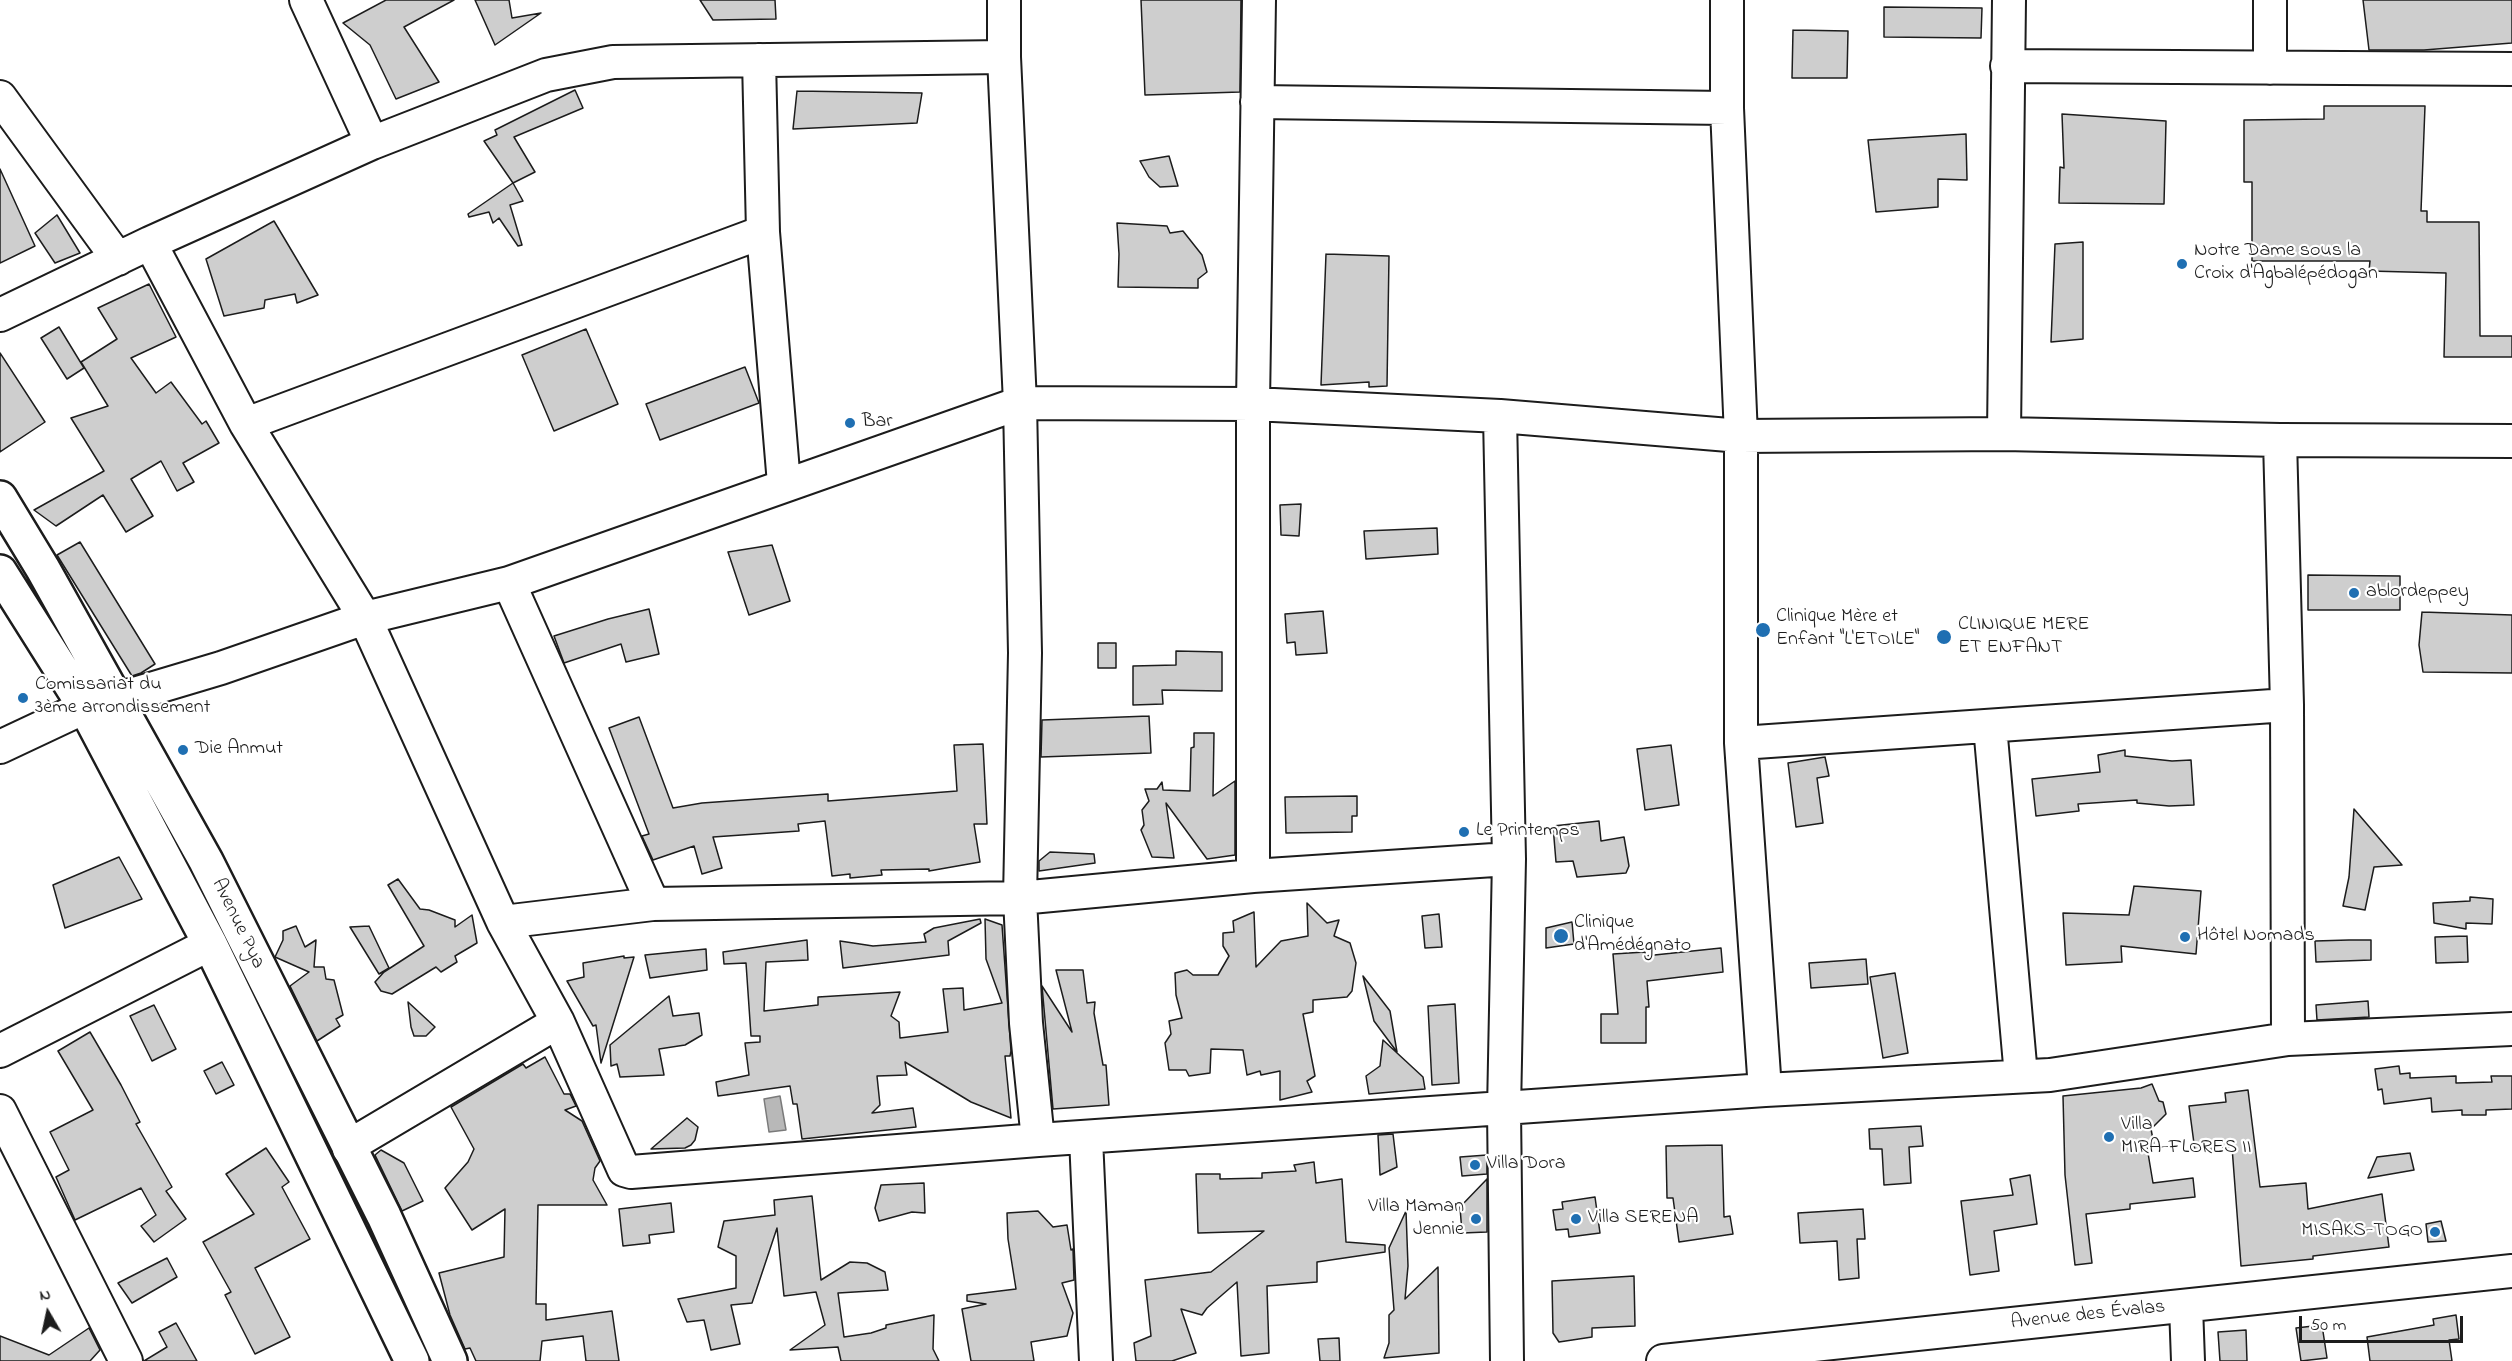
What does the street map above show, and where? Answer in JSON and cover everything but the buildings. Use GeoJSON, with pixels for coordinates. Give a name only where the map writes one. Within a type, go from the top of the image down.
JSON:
{"type":"FeatureCollection","features":[{"type":"Feature","properties":{"kind":"main road","name":"Avenue Pya"},"geometry":{"type":"LineString","coordinates":[[0,498],[43,569],[100,704],[210,944],[412,1361]]}},
{"type":"Feature","properties":{"kind":"main road","name":"Avenue Pya"},"geometry":{"type":"LineString","coordinates":[[0,572],[100,704],[206,861],[384,1216],[450,1361]]}},
{"type":"Feature","properties":{"kind":"street"},"geometry":{"type":"LineString","coordinates":[[306,0],[372,143]]}},
{"type":"Feature","properties":{"kind":"street"},"geometry":{"type":"LineString","coordinates":[[1004,0],[1004,57],[1020,403],[1025,653],[1020,898],[1026,1023],[1038,1140]]}},
{"type":"Feature","properties":{"kind":"street"},"geometry":{"type":"LineString","coordinates":[[1253,876],[1253,404],[1259,0]]}},
{"type":"Feature","properties":{"kind":"street"},"geometry":{"type":"LineString","coordinates":[[1727,0],[1727,108],[1741,436],[1741,743],[1765,1090]]}},
{"type":"Feature","properties":{"kind":"street"},"geometry":{"type":"LineString","coordinates":[[2004,434],[2008,0]]}},
{"type":"Feature","properties":{"kind":"street"},"geometry":{"type":"LineString","coordinates":[[2270,0],[2270,68]]}},
{"type":"Feature","properties":{"kind":"street"},"geometry":{"type":"LineString","coordinates":[[0,315],[150,243],[372,143],[546,75],[568,69],[613,62],[1004,57]]}},
{"type":"Feature","properties":{"kind":"street"},"geometry":{"type":"LineString","coordinates":[[759,60],[763,232],[784,484]]}},
{"type":"Feature","properties":{"kind":"street"},"geometry":{"type":"LineString","coordinates":[[2007,66],[2512,69]]}},
{"type":"Feature","properties":{"kind":"street"},"geometry":{"type":"LineString","coordinates":[[0,97],[118,259]]}},
{"type":"Feature","properties":{"kind":"street"},"geometry":{"type":"LineString","coordinates":[[1257,102],[1727,108]]}},
{"type":"Feature","properties":{"kind":"street"},"geometry":{"type":"LineString","coordinates":[[246,424],[763,232]]}},
{"type":"Feature","properties":{"kind":"street"},"geometry":{"type":"LineString","coordinates":[[150,243],[246,424],[365,618],[503,922],[558,1022],[624,1170],[631,1172],[1038,1140],[1504,1110],[1765,1090],[2050,1075],[2288,1038],[2512,1029]]}},
{"type":"Feature","properties":{"kind":"street"},"geometry":{"type":"LineString","coordinates":[[0,747],[100,704],[220,668],[365,618],[509,583],[784,484],[1020,403],[1253,404],[1500,416],[1741,436],[2004,434],[2280,440],[2512,441]]}},
{"type":"Feature","properties":{"kind":"street"},"geometry":{"type":"LineString","coordinates":[[1500,416],[1509,859],[1504,1110],[1507,1361]]}},
{"type":"Feature","properties":{"kind":"street"},"geometry":{"type":"LineString","coordinates":[[2280,440],[2287,705],[2288,1038]]}},
{"type":"Feature","properties":{"kind":"street"},"geometry":{"type":"LineString","coordinates":[[509,583],[653,904]]}},
{"type":"Feature","properties":{"kind":"street"},"geometry":{"type":"LineString","coordinates":[[1741,743],[2287,705]]}},
{"type":"Feature","properties":{"kind":"street"},"geometry":{"type":"LineString","coordinates":[[1990,726],[2021,1076]]}},
{"type":"Feature","properties":{"kind":"street"},"geometry":{"type":"LineString","coordinates":[[503,922],[653,904],[1020,898],[1253,876],[1509,859]]}},
{"type":"Feature","properties":{"kind":"street"},"geometry":{"type":"LineString","coordinates":[[0,1052],[210,944]]}},
{"type":"Feature","properties":{"kind":"street"},"geometry":{"type":"LineString","coordinates":[[349,1149],[359,1140],[558,1022]]}},
{"type":"Feature","properties":{"kind":"street"},"geometry":{"type":"LineString","coordinates":[[0,1111],[126,1361]]}},
{"type":"Feature","properties":{"kind":"street"},"geometry":{"type":"LineString","coordinates":[[1086,1138],[1096,1361]]}},
{"type":"Feature","properties":{"kind":"street","name":"Avenue des Évalas"},"geometry":{"type":"LineString","coordinates":[[1663,1361],[2512,1271]]}},
{"type":"Feature","properties":{"kind":"street"},"geometry":{"type":"LineString","coordinates":[[2187,1306],[2188,1361]]}},
{"type":"Feature","properties":{"kind":"shaded area"},"geometry":{"type":"Polygon","coordinates":[[[780,1096],[786,1130],[769,1132],[764,1099],[780,1096]]]}},
{"type":"Feature","properties":{"kind":"place","name":"Notre Dame sous la Croix d'Agbalépédogan"},"geometry":{"type":"Point","coordinates":[2182,264]}},
{"type":"Feature","properties":{"kind":"place","name":"Bar"},"geometry":{"type":"Point","coordinates":[850,423]}},
{"type":"Feature","properties":{"kind":"place","name":"ablordeppey"},"geometry":{"type":"Point","coordinates":[2354,593]}},
{"type":"Feature","properties":{"kind":"place","name":"Clinique Mère et Enfant \"L'ETOILE\""},"geometry":{"type":"Point","coordinates":[1763,630]}},
{"type":"Feature","properties":{"kind":"place","name":"CLINIQUE MERE ET ENFANT"},"geometry":{"type":"Point","coordinates":[1944,637]}},
{"type":"Feature","properties":{"kind":"place","name":"Comissariat du 3ème arrondissement"},"geometry":{"type":"Point","coordinates":[23,698]}},
{"type":"Feature","properties":{"kind":"place","name":"Die Anmut"},"geometry":{"type":"Point","coordinates":[183,750]}},
{"type":"Feature","properties":{"kind":"place","name":"Le Printemps"},"geometry":{"type":"Point","coordinates":[1464,832]}},
{"type":"Feature","properties":{"kind":"place","name":"Clinique d'Amédégnato"},"geometry":{"type":"Point","coordinates":[1561,936]}},
{"type":"Feature","properties":{"kind":"place","name":"Hôtel Nomads"},"geometry":{"type":"Point","coordinates":[2185,937]}},
{"type":"Feature","properties":{"kind":"place","name":"Villa MIRA-FLORES II"},"geometry":{"type":"Point","coordinates":[2109,1137]}},
{"type":"Feature","properties":{"kind":"place","name":"Villa Dora"},"geometry":{"type":"Point","coordinates":[1475,1165]}},
{"type":"Feature","properties":{"kind":"place","name":"Villa Maman Jennie"},"geometry":{"type":"Point","coordinates":[1476,1219]}},
{"type":"Feature","properties":{"kind":"place","name":"Villa SERENA"},"geometry":{"type":"Point","coordinates":[1576,1219]}},
{"type":"Feature","properties":{"kind":"place","name":"MISAKS-TOGO"},"geometry":{"type":"Point","coordinates":[2435,1232]}}]}
